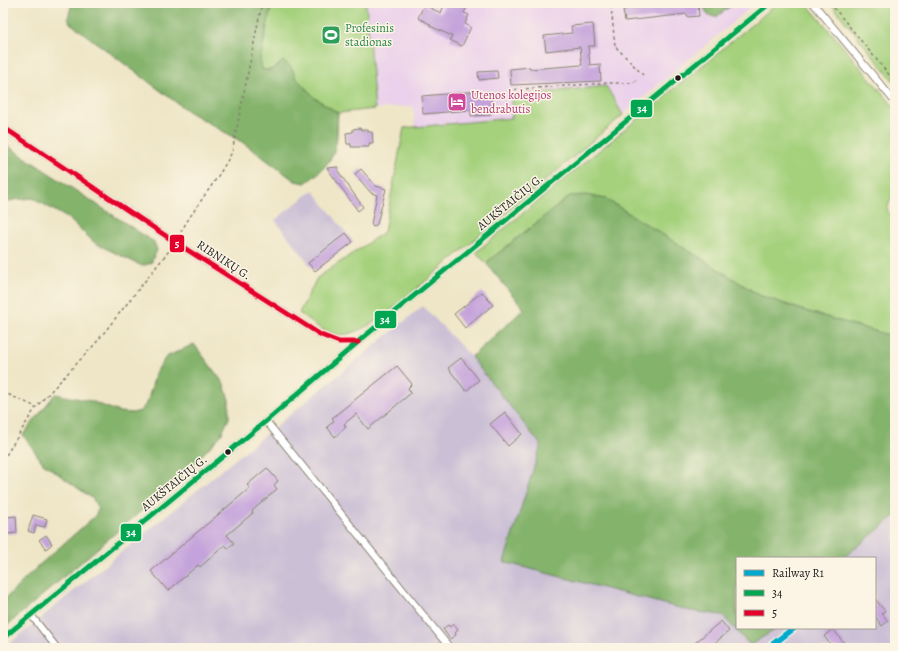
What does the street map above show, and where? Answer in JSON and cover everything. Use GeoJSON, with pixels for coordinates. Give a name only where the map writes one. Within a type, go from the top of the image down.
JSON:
{"type":"FeatureCollection","features":[{"type":"Feature","properties":{"kind":"street","name":"AUKŠTAIČIŲ G."},"geometry":{"type":"LineString","coordinates":[[3,638],[266,421],[358,342],[770,3]]}},
{"type":"Feature","properties":{"kind":"street"},"geometry":{"type":"LineString","coordinates":[[813,3],[895,102]]}},
{"type":"Feature","properties":{"kind":"street","name":"RIBNIKŲ G."},"geometry":{"type":"LineString","coordinates":[[3,127],[175,242],[321,335],[339,342],[358,342]]}},
{"type":"Feature","properties":{"kind":"street"},"geometry":{"type":"LineString","coordinates":[[266,421],[450,648]]}},
{"type":"Feature","properties":{"kind":"street"},"geometry":{"type":"LineString","coordinates":[[31,615],[57,648]]}},
{"type":"Feature","properties":{"kind":"path"},"geometry":{"type":"LineString","coordinates":[[3,460],[36,407],[96,344],[162,261],[210,186],[224,168],[232,152],[262,3]]}},
{"type":"Feature","properties":{"kind":"path"},"geometry":{"type":"LineString","coordinates":[[830,3],[895,82]]}},
{"type":"Feature","properties":{"kind":"path"},"geometry":{"type":"LineString","coordinates":[[611,6],[615,46],[643,75]]}},
{"type":"Feature","properties":{"kind":"path"},"geometry":{"type":"LineString","coordinates":[[508,90],[606,83],[629,83],[637,81]]}},
{"type":"Feature","properties":{"kind":"path"},"geometry":{"type":"LineString","coordinates":[[3,392],[36,407]]}},
{"type":"Feature","properties":{"kind":"shaded area"},"geometry":{"type":"Polygon","coordinates":[[[366,3],[756,3],[623,115],[606,86],[511,96],[512,118],[415,127],[413,106],[375,109],[366,3]]]}},
{"type":"Feature","properties":{"kind":"shaded area"},"geometry":{"type":"Polygon","coordinates":[[[313,190],[353,242],[315,271],[275,220],[313,190]]]}},
{"type":"Feature","properties":{"kind":"shaded area"},"geometry":{"type":"Polygon","coordinates":[[[423,306],[471,357],[541,445],[504,562],[691,611],[722,615],[750,645],[776,629],[876,629],[876,557],[844,557],[895,516],[895,648],[4,648],[423,306]]]}},
{"type":"Feature","properties":{"kind":"green space"},"geometry":{"type":"Polygon","coordinates":[[[72,3],[272,3],[260,59],[262,69],[271,70],[283,61],[291,67],[296,78],[315,98],[338,113],[336,144],[333,154],[327,164],[319,173],[305,183],[295,181],[242,142],[189,112],[70,23],[68,18],[72,3]]]}},
{"type":"Feature","properties":{"kind":"green space","name":"Profesinis stadionas"},"geometry":{"type":"Polygon","coordinates":[[[272,3],[366,3],[375,109],[338,113],[315,98],[296,78],[291,67],[283,61],[271,70],[262,69],[260,59],[272,3]]]}},
{"type":"Feature","properties":{"kind":"green space"},"geometry":{"type":"Polygon","coordinates":[[[704,3],[735,3],[716,17],[709,16],[704,8],[704,3]]]}},
{"type":"Feature","properties":{"kind":"green space"},"geometry":{"type":"Polygon","coordinates":[[[778,3],[806,3],[895,108],[895,187],[887,210],[895,220],[895,337],[802,310],[759,295],[606,199],[570,196],[486,263],[476,252],[778,3]]]}},
{"type":"Feature","properties":{"kind":"green space"},"geometry":{"type":"Polygon","coordinates":[[[830,3],[895,3],[895,83],[830,3]]]}},
{"type":"Feature","properties":{"kind":"green space"},"geometry":{"type":"Polygon","coordinates":[[[606,86],[623,115],[383,317],[363,328],[349,334],[342,335],[324,330],[299,313],[317,278],[384,232],[404,128],[512,118],[511,96],[606,86]]]}},
{"type":"Feature","properties":{"kind":"green space"},"geometry":{"type":"Polygon","coordinates":[[[3,143],[154,242],[157,250],[151,263],[142,266],[95,243],[69,219],[33,198],[13,200],[3,204],[3,143]]]}},
{"type":"Feature","properties":{"kind":"green space"},"geometry":{"type":"Polygon","coordinates":[[[586,195],[606,199],[759,295],[802,310],[895,337],[895,516],[844,557],[736,557],[736,629],[776,629],[750,645],[722,615],[691,611],[504,562],[541,445],[471,357],[524,309],[486,263],[570,196],[586,195]]]}},
{"type":"Feature","properties":{"kind":"green space"},"geometry":{"type":"Polygon","coordinates":[[[194,344],[224,384],[229,400],[229,418],[221,435],[181,477],[3,629],[3,601],[36,568],[95,516],[98,509],[93,499],[43,463],[23,435],[55,394],[91,401],[119,412],[133,413],[140,411],[147,403],[156,372],[166,357],[194,344]]]}},
{"type":"Feature","properties":{"kind":"building"},"geometry":{"type":"Polygon","coordinates":[[[445,3],[469,3],[464,13],[469,15],[465,24],[471,27],[462,46],[450,40],[452,36],[430,26],[430,24],[418,18],[424,5],[441,13],[445,3]]]}},
{"type":"Feature","properties":{"kind":"building"},"geometry":{"type":"Polygon","coordinates":[[[626,3],[634,3],[634,8],[678,3],[698,3],[699,16],[688,17],[687,14],[625,21],[623,10],[627,9],[626,3]]]}},
{"type":"Feature","properties":{"kind":"building"},"geometry":{"type":"Polygon","coordinates":[[[593,24],[595,46],[588,46],[590,65],[600,64],[601,81],[511,85],[510,69],[582,65],[580,47],[546,51],[544,36],[572,33],[571,26],[593,24]]]}},
{"type":"Feature","properties":{"kind":"building"},"geometry":{"type":"Polygon","coordinates":[[[497,71],[498,78],[479,80],[478,72],[497,71]]]}},
{"type":"Feature","properties":{"kind":"building","name":"Utenos kolegijos bendrabutis"},"geometry":{"type":"Polygon","coordinates":[[[480,91],[480,97],[491,96],[492,107],[489,107],[490,115],[471,116],[471,110],[423,114],[422,96],[480,91]]]}},
{"type":"Feature","properties":{"kind":"building"},"geometry":{"type":"Polygon","coordinates":[[[360,128],[361,130],[368,130],[368,132],[372,132],[373,143],[369,143],[369,147],[351,147],[351,144],[347,144],[346,133],[353,132],[353,129],[360,128]]]}},
{"type":"Feature","properties":{"kind":"building"},"geometry":{"type":"Polygon","coordinates":[[[338,167],[338,171],[363,207],[358,211],[327,168],[338,167]]]}},
{"type":"Feature","properties":{"kind":"building"},"geometry":{"type":"Polygon","coordinates":[[[361,169],[376,186],[386,189],[377,224],[373,227],[371,224],[377,195],[371,193],[355,174],[361,169]]]}},
{"type":"Feature","properties":{"kind":"building"},"geometry":{"type":"Polygon","coordinates":[[[346,233],[353,242],[315,271],[308,263],[346,233]]]}},
{"type":"Feature","properties":{"kind":"building"},"geometry":{"type":"Polygon","coordinates":[[[482,292],[493,305],[465,328],[454,314],[482,292]]]}},
{"type":"Feature","properties":{"kind":"building"},"geometry":{"type":"Polygon","coordinates":[[[461,358],[479,380],[466,391],[448,368],[461,358]]]}},
{"type":"Feature","properties":{"kind":"building"},"geometry":{"type":"Polygon","coordinates":[[[397,366],[412,384],[408,388],[411,393],[368,429],[356,414],[344,424],[346,427],[335,437],[327,427],[334,421],[332,418],[397,366]]]}},
{"type":"Feature","properties":{"kind":"building"},"geometry":{"type":"Polygon","coordinates":[[[505,412],[522,434],[508,446],[490,424],[505,412]]]}},
{"type":"Feature","properties":{"kind":"building"},"geometry":{"type":"Polygon","coordinates":[[[267,468],[278,481],[274,485],[277,489],[252,511],[253,513],[227,535],[234,543],[228,548],[225,545],[200,567],[198,565],[168,591],[151,571],[250,488],[247,485],[267,468]]]}},
{"type":"Feature","properties":{"kind":"building"},"geometry":{"type":"Polygon","coordinates":[[[33,515],[47,519],[45,527],[36,525],[34,533],[28,531],[33,515]]]}},
{"type":"Feature","properties":{"kind":"building"},"geometry":{"type":"Polygon","coordinates":[[[16,516],[17,533],[7,534],[6,517],[16,516]]]}},
{"type":"Feature","properties":{"kind":"building"},"geometry":{"type":"Polygon","coordinates":[[[46,535],[52,544],[46,549],[39,540],[46,535]]]}},
{"type":"Feature","properties":{"kind":"building"},"geometry":{"type":"Polygon","coordinates":[[[876,600],[885,611],[882,613],[888,621],[882,626],[876,617],[876,600]]]}},
{"type":"Feature","properties":{"kind":"building"},"geometry":{"type":"Polygon","coordinates":[[[721,621],[729,631],[709,648],[689,648],[721,621]]]}},
{"type":"Feature","properties":{"kind":"building"},"geometry":{"type":"Polygon","coordinates":[[[453,624],[458,630],[455,633],[456,635],[450,639],[443,629],[448,625],[450,627],[453,624]]]}},
{"type":"Feature","properties":{"kind":"building"},"geometry":{"type":"Polygon","coordinates":[[[833,629],[848,648],[833,648],[824,636],[833,629]]]}},
{"type":"Feature","properties":{"kind":"rail line","name":"R1"},"geometry":{"type":"LineString","coordinates":[[768,648],[793,629]]}},
{"type":"Feature","properties":{"kind":"transit line","name":"34"},"geometry":{"type":"LineString","coordinates":[[3,638],[266,421],[365,336],[770,3]]}},
{"type":"Feature","properties":{"kind":"transit line","name":"5"},"geometry":{"type":"LineString","coordinates":[[3,127],[175,242],[321,335],[339,342],[358,342]]}},
{"type":"Feature","properties":{"kind":"place","name":"Profesinis stadionas"},"geometry":{"type":"Point","coordinates":[331,35]}},
{"type":"Feature","properties":{"kind":"place","name":"Utenos kolegijos bendrabutis"},"geometry":{"type":"Point","coordinates":[457,102]}}]}
